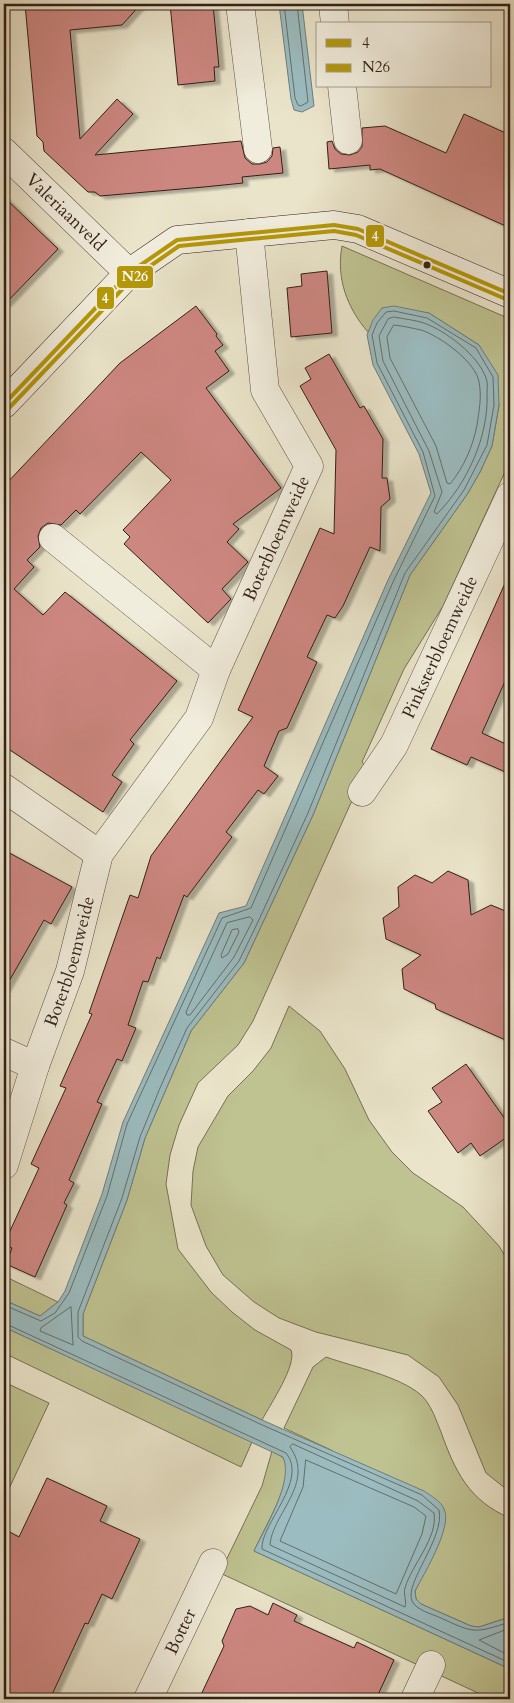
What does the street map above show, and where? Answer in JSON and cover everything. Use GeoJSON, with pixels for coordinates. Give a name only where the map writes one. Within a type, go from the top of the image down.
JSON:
{"type":"FeatureCollection","features":[{"type":"Feature","properties":{"kind":"street"},"geometry":{"type":"LineString","coordinates":[[240,4],[258,149]]}},
{"type":"Feature","properties":{"kind":"street"},"geometry":{"type":"LineString","coordinates":[[333,4],[335,22]]}},
{"type":"Feature","properties":{"kind":"street"},"geometry":{"type":"LineString","coordinates":[[342,88],[348,140]]}},
{"type":"Feature","properties":{"kind":"street","name":"Valeriaanveld"},"geometry":{"type":"LineString","coordinates":[[4,152],[128,273]]}},
{"type":"Feature","properties":{"kind":"street"},"geometry":{"type":"LineString","coordinates":[[4,404],[128,273],[177,240],[334,225],[358,229],[510,294]]}},
{"type":"Feature","properties":{"kind":"street","name":"Boterbloemweide"},"geometry":{"type":"LineString","coordinates":[[4,1165],[34,1066],[70,971],[99,854],[199,718],[216,670],[309,466],[265,390],[249,233]]}},
{"type":"Feature","properties":{"kind":"street","name":"Pinksterbloemweide"},"geometry":{"type":"LineString","coordinates":[[362,792],[394,745],[510,496]]}},
{"type":"Feature","properties":{"kind":"street"},"geometry":{"type":"LineString","coordinates":[[53,538],[216,670]]}},
{"type":"Feature","properties":{"kind":"street"},"geometry":{"type":"LineString","coordinates":[[4,788],[99,854]]}},
{"type":"Feature","properties":{"kind":"street"},"geometry":{"type":"LineString","coordinates":[[4,1052],[34,1066]]}},
{"type":"Feature","properties":{"kind":"street","name":"Botter"},"geometry":{"type":"LineString","coordinates":[[148,1699],[213,1563]]}},
{"type":"Feature","properties":{"kind":"street"},"geometry":{"type":"LineString","coordinates":[[415,1699],[431,1665]]}},
{"type":"Feature","properties":{"kind":"green space"},"geometry":{"type":"Polygon","coordinates":[[[342,246],[510,319],[510,461],[443,606],[404,669],[362,762],[372,774],[354,796],[253,1021],[238,1045],[198,1083],[179,1125],[170,1155],[166,1184],[178,1249],[211,1292],[232,1312],[255,1330],[291,1350],[292,1357],[287,1374],[262,1420],[83,1336],[83,1314],[127,1200],[145,1138],[191,1031],[244,963],[313,815],[410,575],[468,493],[492,446],[499,405],[479,345],[429,313],[382,308],[368,332],[354,313],[345,292],[341,270],[342,246]]]}},
{"type":"Feature","properties":{"kind":"green space"},"geometry":{"type":"Polygon","coordinates":[[[289,1006],[320,1031],[345,1069],[369,1120],[392,1152],[413,1173],[463,1207],[499,1246],[510,1264],[510,1492],[486,1473],[458,1405],[439,1377],[408,1355],[316,1332],[279,1318],[254,1302],[223,1275],[206,1246],[191,1205],[193,1171],[198,1147],[228,1096],[253,1071],[271,1048],[289,1006]]]}},
{"type":"Feature","properties":{"kind":"green space"},"geometry":{"type":"Polygon","coordinates":[[[4,1276],[58,1302],[40,1316],[4,1300],[4,1276]]]}},
{"type":"Feature","properties":{"kind":"green space"},"geometry":{"type":"Polygon","coordinates":[[[4,1327],[252,1442],[241,1467],[4,1353],[4,1327]]]}},
{"type":"Feature","properties":{"kind":"green space"},"geometry":{"type":"Polygon","coordinates":[[[326,1357],[389,1377],[412,1388],[421,1395],[433,1412],[452,1460],[465,1483],[484,1503],[510,1518],[510,1617],[479,1627],[471,1626],[421,1604],[416,1599],[415,1591],[439,1541],[331,1450],[284,1428],[313,1367],[326,1357]]]}},
{"type":"Feature","properties":{"kind":"green space"},"geometry":{"type":"Polygon","coordinates":[[[4,1382],[49,1403],[7,1493],[4,1492],[4,1382]]]}},
{"type":"Feature","properties":{"kind":"green space"},"geometry":{"type":"Polygon","coordinates":[[[272,1451],[284,1459],[286,1473],[275,1508],[254,1551],[510,1669],[510,1699],[491,1699],[220,1573],[262,1486],[272,1451]]]}},
{"type":"Feature","properties":{"kind":"water"},"geometry":{"type":"Polygon","coordinates":[[[279,4],[302,4],[314,106],[302,112],[294,110],[291,99],[279,4]]]}},
{"type":"Feature","properties":{"kind":"water"},"geometry":{"type":"Polygon","coordinates":[[[394,306],[429,313],[479,345],[498,375],[499,405],[492,446],[468,493],[410,575],[313,815],[244,963],[191,1031],[145,1138],[127,1200],[83,1314],[83,1336],[262,1420],[424,1491],[436,1499],[444,1509],[446,1517],[445,1527],[431,1562],[415,1591],[416,1599],[421,1604],[471,1626],[479,1627],[510,1617],[510,1669],[254,1551],[282,1491],[285,1479],[283,1457],[4,1327],[4,1300],[40,1316],[58,1302],[65,1291],[102,1194],[123,1122],[219,913],[246,906],[388,580],[431,493],[419,454],[373,365],[367,335],[373,320],[382,308],[394,306]]]}},
{"type":"Feature","properties":{"kind":"building"},"geometry":{"type":"Polygon","coordinates":[[[25,4],[141,4],[122,25],[70,30],[80,139],[117,99],[133,114],[95,155],[241,141],[245,158],[252,164],[267,162],[272,156],[273,148],[280,147],[283,173],[242,177],[243,183],[204,187],[100,196],[95,192],[88,192],[44,151],[43,142],[37,136],[25,4]]]}},
{"type":"Feature","properties":{"kind":"building"},"geometry":{"type":"Polygon","coordinates":[[[170,4],[213,4],[219,67],[214,67],[215,81],[178,85],[170,4]]]}},
{"type":"Feature","properties":{"kind":"building"},"geometry":{"type":"Polygon","coordinates":[[[464,114],[510,135],[510,228],[380,169],[370,170],[370,165],[329,169],[327,142],[332,141],[335,149],[341,154],[350,155],[358,152],[362,147],[362,128],[385,126],[446,153],[464,114]]]}},
{"type":"Feature","properties":{"kind":"building"},"geometry":{"type":"Polygon","coordinates":[[[4,197],[58,249],[4,305],[4,197]]]}},
{"type":"Feature","properties":{"kind":"building"},"geometry":{"type":"Polygon","coordinates":[[[327,271],[332,333],[291,337],[287,288],[302,286],[301,274],[327,271]]]}},
{"type":"Feature","properties":{"kind":"building"},"geometry":{"type":"Polygon","coordinates":[[[196,306],[223,345],[215,351],[229,371],[206,388],[281,488],[233,524],[239,529],[227,542],[248,562],[222,589],[231,599],[208,623],[124,544],[130,537],[123,530],[171,480],[141,452],[80,514],[76,510],[61,525],[48,523],[41,528],[38,536],[40,547],[27,560],[34,567],[14,589],[43,615],[65,592],[177,681],[130,740],[134,744],[112,775],[122,782],[103,812],[4,746],[4,486],[120,363],[196,306]]]}},
{"type":"Feature","properties":{"kind":"building"},"geometry":{"type":"Polygon","coordinates":[[[329,354],[360,408],[364,406],[383,439],[382,478],[387,478],[390,499],[381,507],[380,551],[370,547],[343,606],[335,618],[327,615],[307,657],[317,662],[287,728],[279,731],[264,766],[278,776],[264,794],[258,790],[226,832],[232,837],[187,897],[184,895],[160,959],[157,957],[148,982],[143,981],[128,1025],[136,1028],[122,1061],[117,1059],[97,1102],[102,1104],[69,1180],[74,1183],[64,1203],[67,1205],[35,1277],[6,1264],[12,1248],[4,1244],[39,1168],[31,1164],[66,1088],[60,1086],[92,1014],[89,1013],[130,895],[138,898],[151,856],[253,717],[238,710],[320,528],[334,534],[336,450],[300,386],[311,379],[305,368],[329,354]]]}},
{"type":"Feature","properties":{"kind":"building"},"geometry":{"type":"Polygon","coordinates":[[[510,572],[510,670],[482,733],[510,746],[510,774],[471,757],[467,765],[431,749],[510,572]]]}},
{"type":"Feature","properties":{"kind":"building"},"geometry":{"type":"Polygon","coordinates":[[[4,850],[72,887],[51,924],[44,920],[4,990],[4,850]]]}},
{"type":"Feature","properties":{"kind":"building"},"geometry":{"type":"Polygon","coordinates":[[[448,871],[468,880],[471,915],[491,905],[510,913],[510,1042],[436,1009],[435,1004],[404,989],[402,969],[421,955],[386,939],[383,918],[399,907],[398,887],[415,875],[432,883],[448,871]]]}},
{"type":"Feature","properties":{"kind":"building"},"geometry":{"type":"Polygon","coordinates":[[[466,1064],[510,1126],[510,1135],[480,1156],[471,1143],[458,1153],[428,1111],[442,1102],[432,1088],[466,1064]]]}},
{"type":"Feature","properties":{"kind":"building"},"geometry":{"type":"Polygon","coordinates":[[[47,1478],[107,1506],[100,1521],[140,1539],[112,1599],[102,1594],[88,1624],[85,1623],[50,1699],[4,1699],[4,1529],[19,1537],[47,1478]]]}},
{"type":"Feature","properties":{"kind":"building"},"geometry":{"type":"Polygon","coordinates":[[[273,1603],[297,1615],[294,1621],[354,1648],[357,1642],[394,1660],[376,1699],[199,1699],[224,1646],[222,1641],[236,1609],[250,1606],[268,1615],[273,1603]]]}},
{"type":"Feature","properties":{"kind":"transit line","name":"4"},"geometry":{"type":"LineString","coordinates":[[4,404],[129,273],[177,240],[334,225],[358,229],[510,294]]}},
{"type":"Feature","properties":{"kind":"transit line","name":"N26"},"geometry":{"type":"LineString","coordinates":[[9,408],[133,278],[179,246],[334,231],[356,235],[508,300]]}}]}
